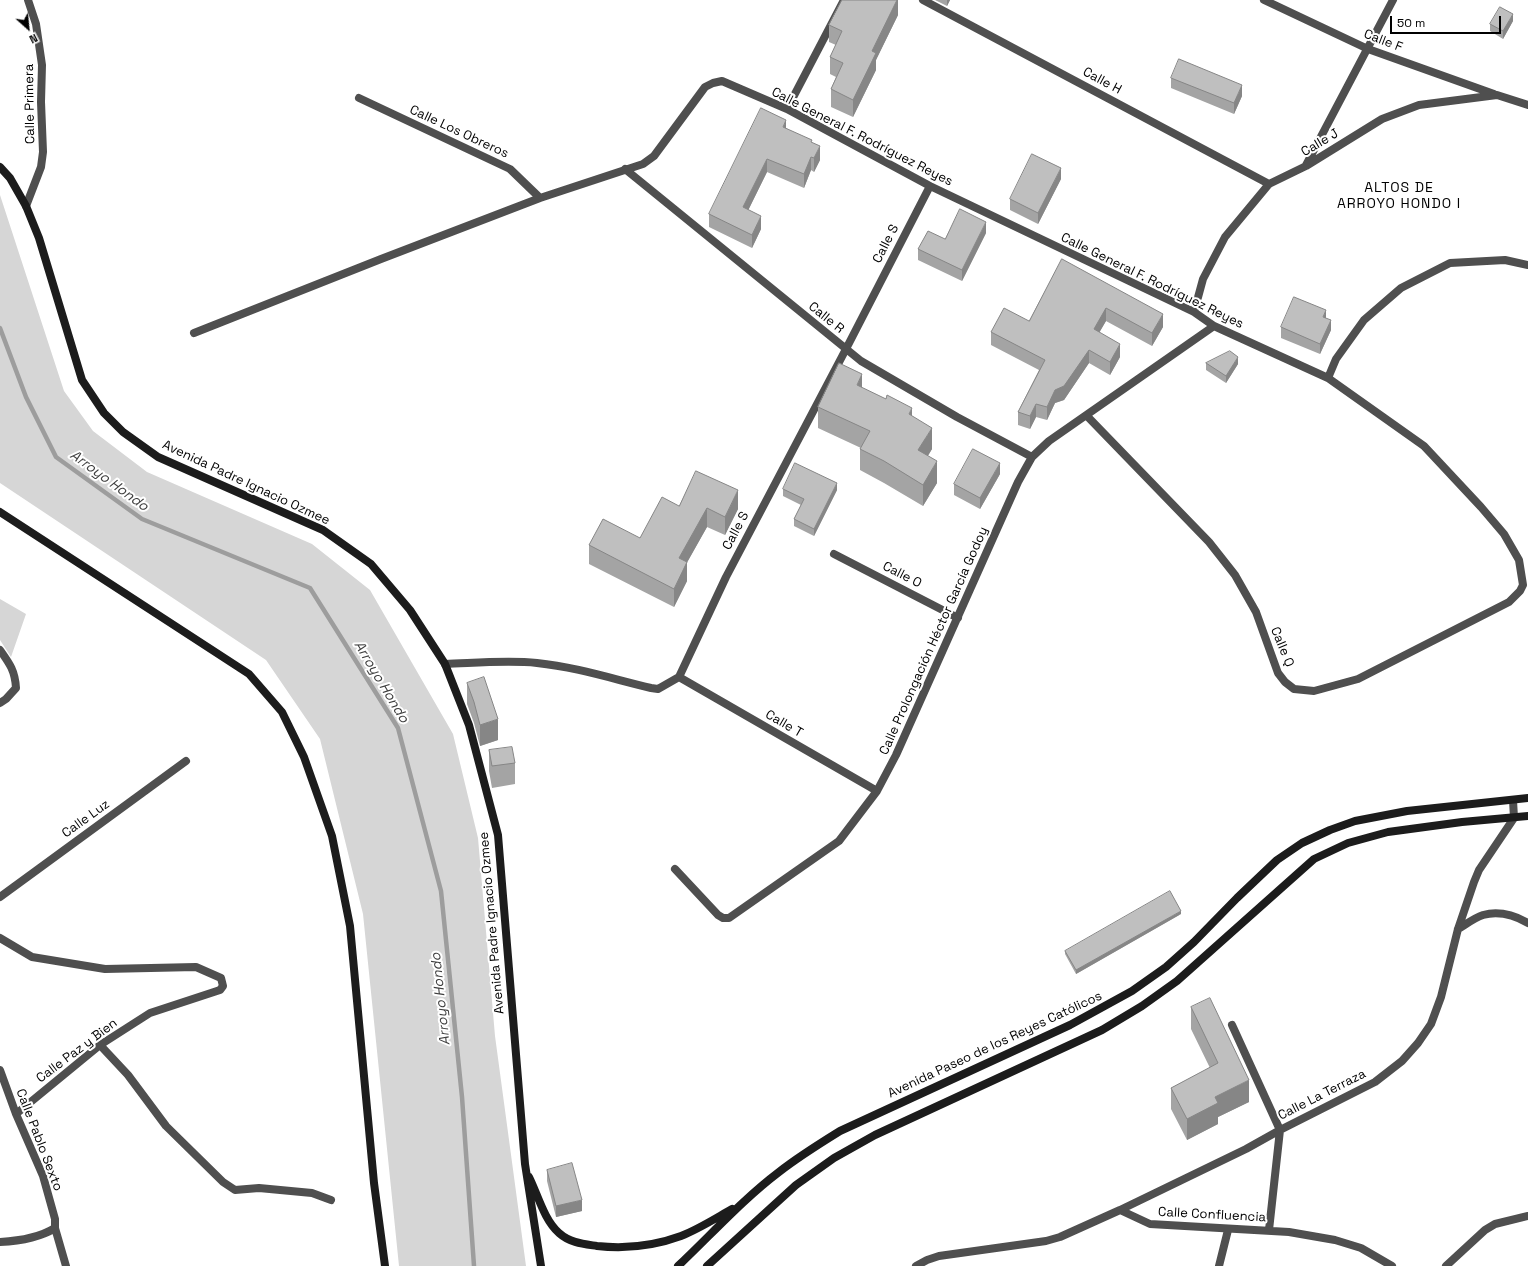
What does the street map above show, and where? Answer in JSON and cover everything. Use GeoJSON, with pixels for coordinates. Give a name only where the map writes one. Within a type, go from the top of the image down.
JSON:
{"type":"FeatureCollection","features":[{"type":"Feature","properties":{"kind":"street","name":"Calle Primera"},"geometry":{"type":"LineString","coordinates":[[26,206],[41,167],[43,152],[41,102],[42,65],[36,24],[28,0]]}},
{"type":"Feature","properties":{"kind":"street"},"geometry":{"type":"LineString","coordinates":[[787,109],[844,0]]}},
{"type":"Feature","properties":{"kind":"street","name":"Calle H"},"geometry":{"type":"LineString","coordinates":[[924,0],[1269,184]]}},
{"type":"Feature","properties":{"kind":"street","name":"Calle F"},"geometry":{"type":"LineString","coordinates":[[1264,0],[1368,49],[1497,95]]}},
{"type":"Feature","properties":{"kind":"street"},"geometry":{"type":"LineString","coordinates":[[1306,166],[1368,49],[1392,0]]}},
{"type":"Feature","properties":{"kind":"street","name":"Calle General F. Rodríguez Reyes"},"geometry":{"type":"LineString","coordinates":[[625,170],[643,164],[654,156],[705,87],[713,82],[722,81],[787,109],[930,186],[1194,312],[1214,326],[1328,378],[1424,446],[1504,534],[1519,560],[1523,585]]}},
{"type":"Feature","properties":{"kind":"street","name":"Calle J"},"geometry":{"type":"LineString","coordinates":[[1194,312],[1203,279],[1225,237],[1269,184],[1306,166],[1382,119],[1419,105],[1497,95],[1528,105]]}},
{"type":"Feature","properties":{"kind":"street","name":"Calle Los Obreros"},"geometry":{"type":"LineString","coordinates":[[359,98],[510,169],[540,198]]}},
{"type":"Feature","properties":{"kind":"street","name":"Avenida Padre Ignacio Ozmee"},"geometry":{"type":"LineString","coordinates":[[0,167],[10,178],[26,206],[39,238],[82,380],[104,413],[123,432],[158,457],[323,530],[371,564],[410,610],[445,664],[469,725],[498,835],[525,1169],[540,1266]]}},
{"type":"Feature","properties":{"kind":"street"},"geometry":{"type":"LineString","coordinates":[[194,333],[540,198],[625,170]]}},
{"type":"Feature","properties":{"kind":"street","name":"Calle R"},"geometry":{"type":"LineString","coordinates":[[625,170],[861,361],[957,417],[1032,457]]}},
{"type":"Feature","properties":{"kind":"street","name":"Calle S"},"geometry":{"type":"LineString","coordinates":[[680,677],[726,577],[930,186]]}},
{"type":"Feature","properties":{"kind":"street"},"geometry":{"type":"LineString","coordinates":[[1328,378],[1336,359],[1364,320],[1401,288],[1450,263],[1505,260],[1528,265]]}},
{"type":"Feature","properties":{"kind":"street","name":"Calle Prolongación Héctor García Godoy"},"geometry":{"type":"LineString","coordinates":[[675,869],[718,915],[723,918],[729,918],[839,841],[877,791],[896,755],[1018,482],[1032,457],[1049,441],[1087,416],[1214,326]]}},
{"type":"Feature","properties":{"kind":"street","name":"Calle Q"},"geometry":{"type":"LineString","coordinates":[[1087,416],[1209,542],[1235,575],[1256,612],[1278,673],[1285,682],[1294,689],[1314,691],[1358,680],[1509,602],[1520,591],[1523,585]]}},
{"type":"Feature","properties":{"kind":"street"},"geometry":{"type":"LineString","coordinates":[[0,512],[249,674],[282,712],[304,756],[332,836],[350,926],[374,1183],[385,1266]]}},
{"type":"Feature","properties":{"kind":"street","name":"Calle O"},"geometry":{"type":"LineString","coordinates":[[834,554],[958,618]]}},
{"type":"Feature","properties":{"kind":"street"},"geometry":{"type":"LineString","coordinates":[[0,650],[10,664],[15,676],[16,688],[6,700],[0,703]]}},
{"type":"Feature","properties":{"kind":"street"},"geometry":{"type":"LineString","coordinates":[[445,664],[489,662],[536,663],[578,670],[651,688],[658,688],[680,677]]}},
{"type":"Feature","properties":{"kind":"street","name":"Calle T"},"geometry":{"type":"LineString","coordinates":[[680,677],[877,791]]}},
{"type":"Feature","properties":{"kind":"street","name":"Calle Luz"},"geometry":{"type":"LineString","coordinates":[[0,897],[186,761]]}},
{"type":"Feature","properties":{"kind":"street","name":"Avenida Paseo de los Reyes Católicos"},"geometry":{"type":"LineString","coordinates":[[678,1266],[742,1204],[778,1172],[812,1148],[840,1131],[1070,1025],[1132,991],[1166,967],[1194,942],[1277,860],[1302,843],[1330,830],[1363,820],[1407,811],[1528,798]]}},
{"type":"Feature","properties":{"kind":"street"},"geometry":{"type":"LineString","coordinates":[[1513,800],[1514,818]]}},
{"type":"Feature","properties":{"kind":"street"},"geometry":{"type":"LineString","coordinates":[[707,1266],[796,1185],[834,1158],[875,1135],[1102,1030],[1142,1006],[1177,980],[1314,859],[1348,843],[1388,832],[1462,822],[1528,816]]}},
{"type":"Feature","properties":{"kind":"street","name":"Calle La Terraza"},"geometry":{"type":"LineString","coordinates":[[1120,1210],[1246,1149],[1375,1082],[1402,1061],[1418,1043],[1431,1024],[1441,997],[1458,929],[1474,882],[1479,870],[1514,818]]}},
{"type":"Feature","properties":{"kind":"street"},"geometry":{"type":"LineString","coordinates":[[1458,929],[1482,915],[1502,914],[1518,917],[1528,923]]}},
{"type":"Feature","properties":{"kind":"street","name":"Calle Paz y Bien"},"geometry":{"type":"LineString","coordinates":[[0,938],[32,956],[106,969],[196,967],[221,978],[223,986],[220,990],[150,1013],[100,1045],[16,1114]]}},
{"type":"Feature","properties":{"kind":"street"},"geometry":{"type":"LineString","coordinates":[[1232,1025],[1280,1130],[1268,1230]]}},
{"type":"Feature","properties":{"kind":"street"},"geometry":{"type":"LineString","coordinates":[[100,1045],[128,1075],[166,1126],[223,1182],[235,1190],[259,1188],[312,1193],[331,1200]]}},
{"type":"Feature","properties":{"kind":"street","name":"Calle Pablo Sexto"},"geometry":{"type":"LineString","coordinates":[[0,1070],[16,1114],[43,1176],[55,1219],[55,1228],[66,1266]]}},
{"type":"Feature","properties":{"kind":"street"},"geometry":{"type":"LineString","coordinates":[[525,1169],[551,1223],[560,1234],[570,1240],[582,1244],[615,1248],[636,1247],[657,1243],[681,1236],[742,1204]]}},
{"type":"Feature","properties":{"kind":"street"},"geometry":{"type":"LineString","coordinates":[[916,1266],[939,1256],[1046,1241],[1060,1237],[1120,1210]]}},
{"type":"Feature","properties":{"kind":"street","name":"Calle Confluencia"},"geometry":{"type":"LineString","coordinates":[[1120,1210],[1150,1224],[1228,1230],[1268,1230],[1335,1240],[1361,1248],[1392,1266]]}},
{"type":"Feature","properties":{"kind":"street"},"geometry":{"type":"LineString","coordinates":[[1446,1266],[1485,1230],[1495,1224],[1528,1216]]}},
{"type":"Feature","properties":{"kind":"street"},"geometry":{"type":"LineString","coordinates":[[0,1242],[15,1241],[46,1234],[55,1228]]}},
{"type":"Feature","properties":{"kind":"street"},"geometry":{"type":"LineString","coordinates":[[1219,1266],[1228,1230]]}},
{"type":"Feature","properties":{"kind":"shaded area"},"geometry":{"type":"Polygon","coordinates":[[[0,195],[64,391],[93,431],[147,472],[312,544],[370,590],[453,734],[478,838],[495,1036],[526,1266],[399,1266],[363,914],[320,739],[266,660],[0,483],[0,195]]]}},
{"type":"Feature","properties":{"kind":"shaded area"},"geometry":{"type":"Polygon","coordinates":[[[0,599],[26,614],[11,657],[0,640],[0,599]]]}},
{"type":"Feature","properties":{"kind":"building"},"geometry":{"type":"Polygon","coordinates":[[[842,0],[897,0],[872,51],[876,53],[853,100],[831,89],[843,63],[830,57],[842,31],[829,25],[842,0]]]}},
{"type":"Feature","properties":{"kind":"building"},"geometry":{"type":"Polygon","coordinates":[[[1500,7],[1513,14],[1503,31],[1490,24],[1500,7]]]}},
{"type":"Feature","properties":{"kind":"building"},"geometry":{"type":"Polygon","coordinates":[[[1179,59],[1242,85],[1234,103],[1171,78],[1179,59]]]}},
{"type":"Feature","properties":{"kind":"building"},"geometry":{"type":"Polygon","coordinates":[[[761,108],[786,120],[783,127],[812,140],[811,142],[820,146],[814,158],[811,157],[804,174],[767,159],[743,207],[761,216],[752,235],[709,214],[761,108]]]}},
{"type":"Feature","properties":{"kind":"building"},"geometry":{"type":"Polygon","coordinates":[[[1032,154],[1061,168],[1038,213],[1010,199],[1032,154]]]}},
{"type":"Feature","properties":{"kind":"building"},"geometry":{"type":"Polygon","coordinates":[[[960,209],[986,222],[962,270],[918,249],[928,231],[945,239],[960,209]]]}},
{"type":"Feature","properties":{"kind":"building"},"geometry":{"type":"Polygon","coordinates":[[[1062,259],[1163,314],[1152,333],[1106,308],[1094,329],[1120,344],[1110,362],[1089,350],[1064,386],[1055,390],[1047,407],[1036,404],[1030,416],[1018,412],[1045,360],[991,332],[1004,308],[1029,321],[1062,259]]]}},
{"type":"Feature","properties":{"kind":"building"},"geometry":{"type":"Polygon","coordinates":[[[1294,297],[1326,310],[1323,317],[1331,320],[1320,344],[1281,327],[1294,297]]]}},
{"type":"Feature","properties":{"kind":"building"},"geometry":{"type":"Polygon","coordinates":[[[1230,351],[1238,357],[1226,376],[1206,363],[1230,351]]]}},
{"type":"Feature","properties":{"kind":"building"},"geometry":{"type":"Polygon","coordinates":[[[839,363],[862,374],[857,385],[886,399],[887,395],[912,408],[909,414],[932,428],[918,450],[937,461],[923,485],[884,461],[860,449],[870,431],[818,407],[839,363]]]}},
{"type":"Feature","properties":{"kind":"building"},"geometry":{"type":"Polygon","coordinates":[[[973,449],[1000,463],[980,498],[954,484],[973,449]]]}},
{"type":"Feature","properties":{"kind":"building"},"geometry":{"type":"Polygon","coordinates":[[[795,463],[837,483],[814,529],[794,519],[804,499],[783,489],[795,463]]]}},
{"type":"Feature","properties":{"kind":"building"},"geometry":{"type":"Polygon","coordinates":[[[696,471],[738,490],[725,517],[707,508],[679,558],[687,562],[674,589],[589,545],[603,519],[640,538],[662,497],[679,506],[696,471]]]}},
{"type":"Feature","properties":{"kind":"building"},"geometry":{"type":"Polygon","coordinates":[[[484,677],[498,719],[480,725],[467,683],[484,677]]]}},
{"type":"Feature","properties":{"kind":"building"},"geometry":{"type":"Polygon","coordinates":[[[512,747],[515,763],[492,766],[489,750],[512,747]]]}},
{"type":"Feature","properties":{"kind":"building"},"geometry":{"type":"Polygon","coordinates":[[[1170,891],[1181,911],[1076,970],[1065,951],[1170,891]]]}},
{"type":"Feature","properties":{"kind":"building"},"geometry":{"type":"Polygon","coordinates":[[[1210,998],[1249,1080],[1215,1097],[1218,1103],[1187,1119],[1171,1088],[1218,1063],[1191,1007],[1210,998]]]}},
{"type":"Feature","properties":{"kind":"building"},"geometry":{"type":"Polygon","coordinates":[[[572,1163],[582,1200],[556,1206],[547,1170],[572,1163]]]}},
{"type":"Feature","properties":{"kind":"waterway","name":"Arroyo Hondo"},"geometry":{"type":"LineString","coordinates":[[0,328],[26,397],[56,457],[142,519],[310,588],[398,728],[441,891],[462,1097],[474,1266]]}},
{"type":"Feature","properties":{"kind":"district","name":"ALTOS DE ARROYO HONDO I"},"geometry":{"type":"Point","coordinates":[1399,196]}}]}
